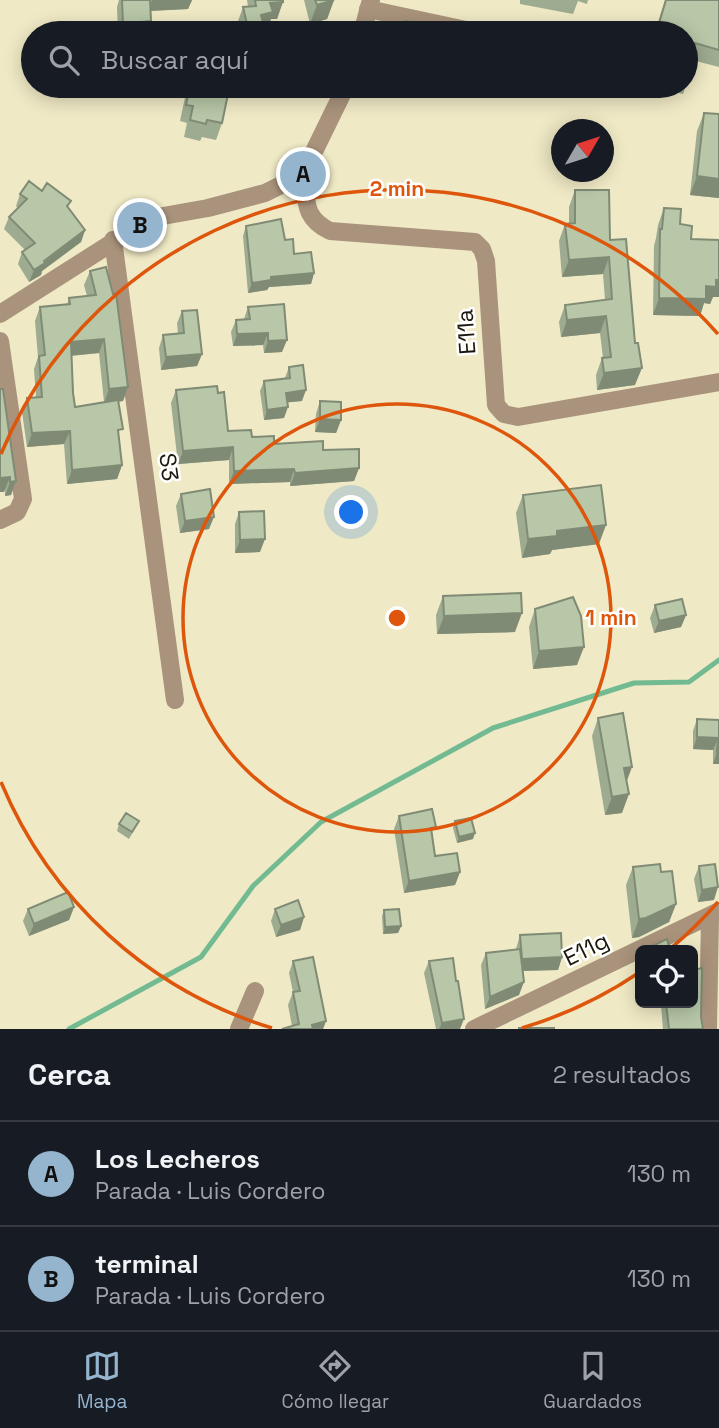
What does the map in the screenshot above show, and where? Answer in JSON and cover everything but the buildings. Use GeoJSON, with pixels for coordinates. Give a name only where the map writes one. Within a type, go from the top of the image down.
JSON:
{"type":"FeatureCollection","features":[{"type":"Feature","properties":{"kind":"street"},"geometry":{"type":"LineString","coordinates":[[369,4],[434,21]]}},
{"type":"Feature","properties":{"kind":"street"},"geometry":{"type":"LineString","coordinates":[[0,314],[140,225],[163,216],[265,193],[303,174],[340,98]]}},
{"type":"Feature","properties":{"kind":"street","name":"E11a"},"geometry":{"type":"LineString","coordinates":[[303,174],[309,215],[317,225],[330,231],[475,242],[482,249],[486,261],[496,405],[504,414],[518,417],[719,382]]}},
{"type":"Feature","properties":{"kind":"street","name":"S3"},"geometry":{"type":"LineString","coordinates":[[113,240],[176,700]]}},
{"type":"Feature","properties":{"kind":"street"},"geometry":{"type":"LineString","coordinates":[[0,341],[23,499],[17,512],[0,520]]}},
{"type":"Feature","properties":{"kind":"street"},"geometry":{"type":"LineString","coordinates":[[708,1029],[715,914]]}},
{"type":"Feature","properties":{"kind":"street","name":"E11g"},"geometry":{"type":"LineString","coordinates":[[474,1029],[715,914]]}},
{"type":"Feature","properties":{"kind":"street"},"geometry":{"type":"LineString","coordinates":[[239,1029],[255,991]]}},
{"type":"Feature","properties":{"kind":"waterway"},"geometry":{"type":"LineString","coordinates":[[69,1029],[201,957],[253,886],[321,822],[493,728],[634,683],[689,682],[719,660]]}},
{"type":"Feature","properties":{"kind":"place","name":"Los Lecheros"},"geometry":{"type":"Point","coordinates":[303,174]}},
{"type":"Feature","properties":{"kind":"place","name":"terminal"},"geometry":{"type":"Point","coordinates":[140,225]}}]}
